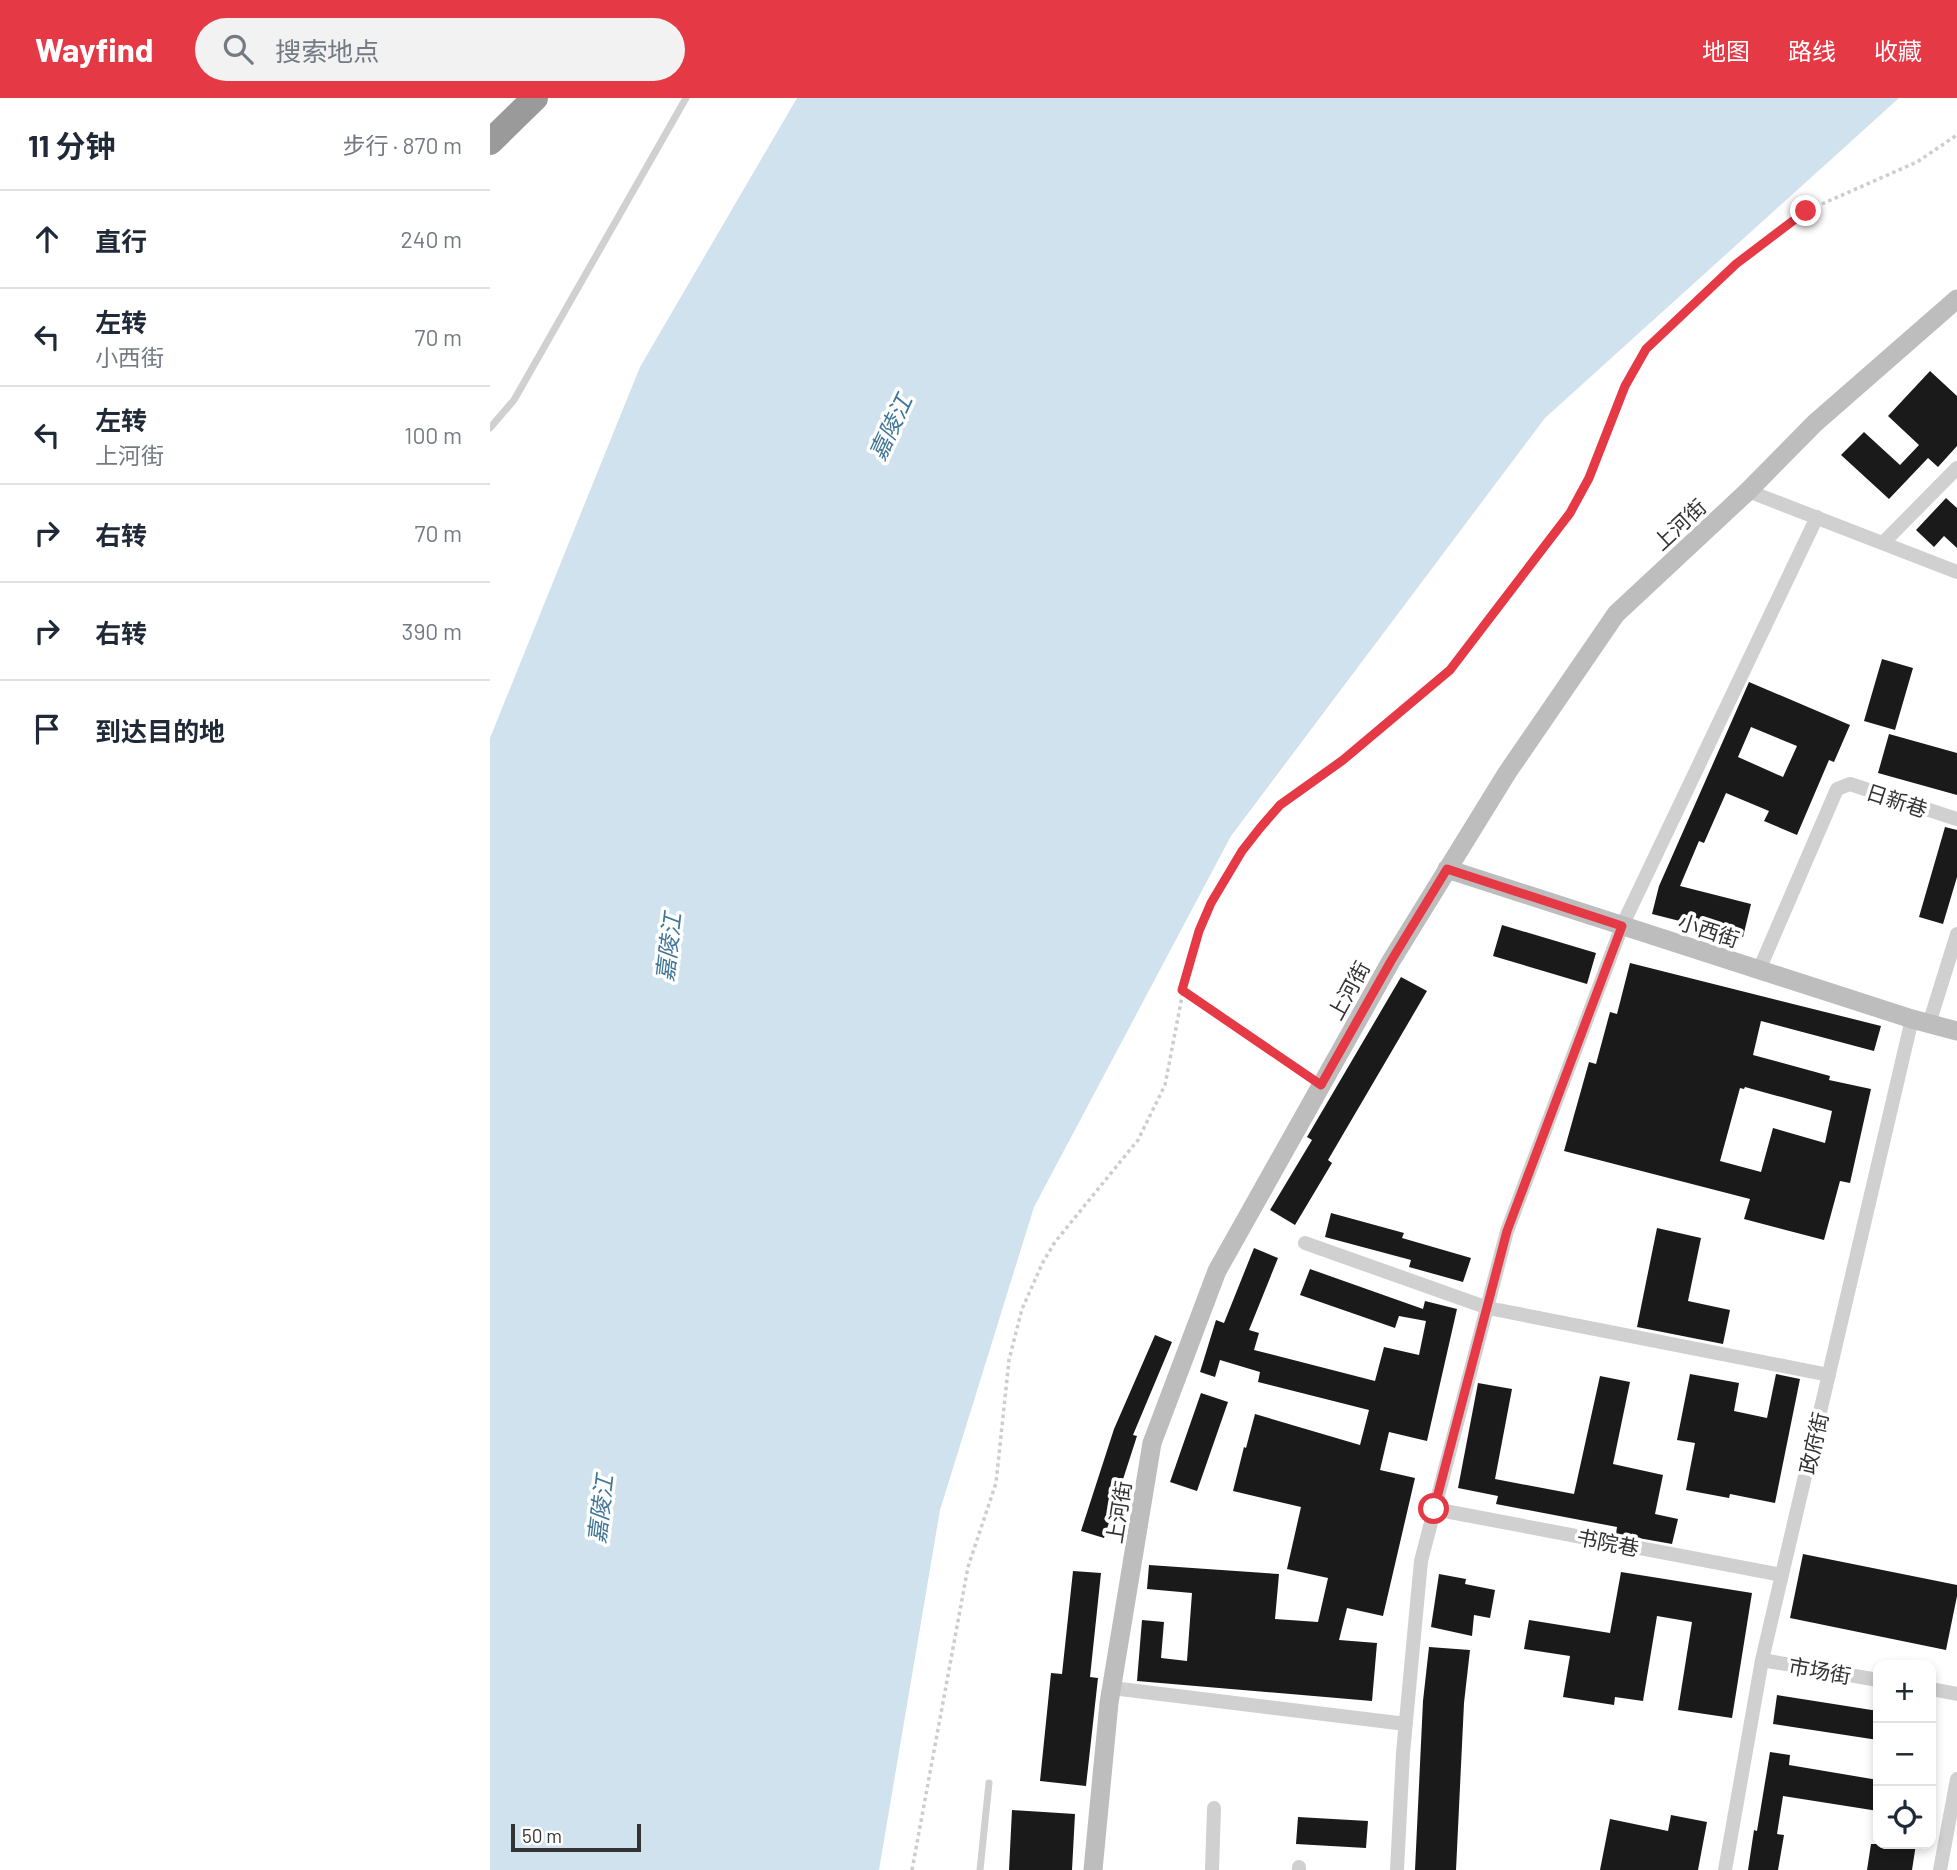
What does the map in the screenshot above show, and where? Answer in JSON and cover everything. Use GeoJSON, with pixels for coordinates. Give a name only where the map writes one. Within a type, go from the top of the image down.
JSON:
{"type":"FeatureCollection","features":[{"type":"Feature","properties":{"kind":"highway"},"geometry":{"type":"LineString","coordinates":[[490,142],[536,98]]}},
{"type":"Feature","properties":{"kind":"street","name":"上河街"},"geometry":{"type":"LineString","coordinates":[[1093,1870],[1112,1688],[1152,1443],[1217,1270],[1391,961],[1507,773],[1616,614],[1748,491],[1815,423],[1957,299]]}},
{"type":"Feature","properties":{"kind":"street"},"geometry":{"type":"LineString","coordinates":[[1883,543],[1957,468]]}},
{"type":"Feature","properties":{"kind":"street"},"geometry":{"type":"LineString","coordinates":[[1748,491],[1957,572]]}},
{"type":"Feature","properties":{"kind":"street"},"geometry":{"type":"LineString","coordinates":[[1397,1870],[1406,1724],[1421,1561],[1507,1231],[1622,926],[1816,517]]}},
{"type":"Feature","properties":{"kind":"street","name":"日新巷"},"geometry":{"type":"LineString","coordinates":[[1759,970],[1837,789],[1850,785],[1957,819]]}},
{"type":"Feature","properties":{"kind":"street","name":"小西街"},"geometry":{"type":"LineString","coordinates":[[1447,869],[1921,1022],[1957,1031]]}},
{"type":"Feature","properties":{"kind":"street","name":"政府街"},"geometry":{"type":"LineString","coordinates":[[1725,1870],[1762,1660],[1829,1375],[1921,1022],[1957,934]]}},
{"type":"Feature","properties":{"kind":"street"},"geometry":{"type":"LineString","coordinates":[[1305,1243],[1488,1308],[1829,1375]]}},
{"type":"Feature","properties":{"kind":"street","name":"书院巷"},"geometry":{"type":"LineString","coordinates":[[1434,1509],[1782,1575]]}},
{"type":"Feature","properties":{"kind":"street","name":"市场街"},"geometry":{"type":"LineString","coordinates":[[1762,1660],[1873,1679]]}},
{"type":"Feature","properties":{"kind":"street"},"geometry":{"type":"LineString","coordinates":[[1112,1688],[1406,1724]]}},
{"type":"Feature","properties":{"kind":"street"},"geometry":{"type":"LineString","coordinates":[[1936,1690],[1957,1694]]}},
{"type":"Feature","properties":{"kind":"street"},"geometry":{"type":"LineString","coordinates":[[1940,1870],[1957,1779]]}},
{"type":"Feature","properties":{"kind":"street"},"geometry":{"type":"LineString","coordinates":[[1212,1870],[1214,1808]]}},
{"type":"Feature","properties":{"kind":"lane"},"geometry":{"type":"LineString","coordinates":[[490,428],[514,400],[686,98]]}},
{"type":"Feature","properties":{"kind":"lane"},"geometry":{"type":"LineString","coordinates":[[980,1870],[989,1783]]}},
{"type":"Feature","properties":{"kind":"path"},"geometry":{"type":"LineString","coordinates":[[912,1870],[968,1567],[996,1483],[1010,1360],[1022,1309],[1037,1273],[1055,1242],[1138,1140],[1165,1085],[1182,990],[1196,941],[1211,903],[1242,851],[1280,805],[1343,760],[1450,670],[1570,513],[1589,478],[1625,386],[1646,349],[1736,264],[1806,211],[1917,162],[1957,135]]}},
{"type":"Feature","properties":{"kind":"path"},"geometry":{"type":"LineString","coordinates":[[1182,990],[1321,1085]]}},
{"type":"Feature","properties":{"kind":"water","name":"嘉陵江"},"geometry":{"type":"Polygon","coordinates":[[[797,98],[1899,98],[1545,418],[1231,836],[1034,1207],[940,1510],[879,1870],[490,1870],[490,738],[640,367],[797,98]]]}},
{"type":"Feature","properties":{"kind":"building"},"geometry":{"type":"Polygon","coordinates":[[[1930,371],[1957,396],[1957,446],[1938,467],[1928,458],[1889,499],[1841,455],[1864,432],[1900,465],[1919,445],[1888,416],[1930,371]]]}},
{"type":"Feature","properties":{"kind":"building"},"geometry":{"type":"Polygon","coordinates":[[[1946,498],[1957,508],[1957,548],[1944,536],[1934,547],[1916,530],[1946,498]]]}},
{"type":"Feature","properties":{"kind":"building"},"geometry":{"type":"Polygon","coordinates":[[[1882,659],[1913,668],[1895,730],[1864,721],[1882,659]]]}},
{"type":"Feature","properties":{"kind":"building"},"geometry":{"type":"Polygon","coordinates":[[[1749,682],[1850,725],[1834,762],[1829,760],[1797,835],[1764,821],[1769,811],[1726,793],[1704,843],[1699,841],[1680,886],[1751,904],[1743,937],[1652,914],[1659,886],[1749,682]],[[1751,727],[1738,757],[1783,777],[1797,746],[1751,727]]]}},
{"type":"Feature","properties":{"kind":"building"},"geometry":{"type":"Polygon","coordinates":[[[1889,734],[1957,753],[1957,795],[1878,773],[1889,734]]]}},
{"type":"Feature","properties":{"kind":"building"},"geometry":{"type":"Polygon","coordinates":[[[1945,827],[1957,830],[1957,877],[1943,924],[1919,917],[1945,827]]]}},
{"type":"Feature","properties":{"kind":"building"},"geometry":{"type":"Polygon","coordinates":[[[1502,925],[1596,953],[1587,984],[1493,956],[1502,925]]]}},
{"type":"Feature","properties":{"kind":"building"},"geometry":{"type":"Polygon","coordinates":[[[1630,963],[1881,1026],[1874,1051],[1761,1021],[1753,1055],[1830,1076],[1829,1080],[1871,1089],[1850,1183],[1840,1181],[1824,1240],[1744,1219],[1750,1199],[1564,1151],[1589,1062],[1596,1064],[1610,1012],[1617,1014],[1630,963]],[[1745,1087],[1740,1088],[1720,1161],[1761,1172],[1773,1128],[1825,1143],[1832,1111],[1745,1087]]]}},
{"type":"Feature","properties":{"kind":"building"},"geometry":{"type":"Polygon","coordinates":[[[1401,977],[1427,991],[1328,1160],[1332,1163],[1295,1225],[1270,1210],[1312,1140],[1307,1137],[1401,977]]]}},
{"type":"Feature","properties":{"kind":"building"},"geometry":{"type":"Polygon","coordinates":[[[1331,1213],[1404,1233],[1402,1238],[1471,1258],[1463,1282],[1409,1267],[1411,1260],[1325,1237],[1331,1213]]]}},
{"type":"Feature","properties":{"kind":"building"},"geometry":{"type":"Polygon","coordinates":[[[1657,1228],[1701,1238],[1688,1301],[1730,1310],[1723,1344],[1637,1327],[1657,1228]]]}},
{"type":"Feature","properties":{"kind":"building"},"geometry":{"type":"Polygon","coordinates":[[[1254,1248],[1278,1258],[1249,1330],[1259,1333],[1254,1350],[1375,1381],[1384,1347],[1419,1355],[1426,1321],[1399,1316],[1395,1328],[1300,1295],[1310,1269],[1423,1309],[1425,1301],[1457,1309],[1427,1441],[1389,1432],[1380,1470],[1415,1478],[1383,1616],[1347,1608],[1339,1640],[1377,1643],[1372,1701],[1137,1681],[1142,1620],[1164,1622],[1161,1658],[1187,1661],[1192,1593],[1147,1589],[1149,1565],[1279,1574],[1275,1619],[1318,1622],[1328,1578],[1287,1569],[1301,1507],[1233,1491],[1255,1414],[1360,1445],[1369,1410],[1258,1382],[1260,1372],[1220,1360],[1215,1377],[1200,1372],[1216,1320],[1224,1323],[1254,1248]]]}},
{"type":"Feature","properties":{"kind":"building"},"geometry":{"type":"Polygon","coordinates":[[[1155,1335],[1172,1342],[1133,1435],[1137,1436],[1104,1538],[1081,1531],[1114,1429],[1155,1335]]]}},
{"type":"Feature","properties":{"kind":"building"},"geometry":{"type":"Polygon","coordinates":[[[1690,1374],[1739,1383],[1734,1411],[1767,1418],[1776,1374],[1800,1379],[1775,1503],[1730,1494],[1729,1498],[1686,1490],[1695,1443],[1677,1440],[1690,1374]]]}},
{"type":"Feature","properties":{"kind":"building"},"geometry":{"type":"Polygon","coordinates":[[[1600,1376],[1630,1382],[1613,1464],[1663,1475],[1655,1514],[1678,1519],[1672,1544],[1616,1534],[1617,1527],[1496,1504],[1498,1496],[1458,1488],[1478,1383],[1512,1389],[1495,1479],[1574,1494],[1600,1376]]]}},
{"type":"Feature","properties":{"kind":"building"},"geometry":{"type":"Polygon","coordinates":[[[1201,1393],[1228,1402],[1197,1491],[1170,1482],[1201,1393]]]}},
{"type":"Feature","properties":{"kind":"building"},"geometry":{"type":"Polygon","coordinates":[[[1803,1554],[1957,1585],[1946,1650],[1790,1618],[1803,1554]]]}},
{"type":"Feature","properties":{"kind":"building"},"geometry":{"type":"Polygon","coordinates":[[[1073,1571],[1101,1573],[1090,1677],[1098,1678],[1086,1786],[1040,1781],[1051,1673],[1062,1674],[1073,1571]]]}},
{"type":"Feature","properties":{"kind":"building"},"geometry":{"type":"Polygon","coordinates":[[[1621,1572],[1752,1593],[1732,1718],[1678,1710],[1692,1622],[1657,1616],[1643,1701],[1615,1697],[1614,1705],[1563,1697],[1570,1656],[1524,1649],[1529,1620],[1610,1633],[1621,1572]]]}},
{"type":"Feature","properties":{"kind":"building"},"geometry":{"type":"Polygon","coordinates":[[[1439,1574],[1466,1579],[1465,1584],[1495,1590],[1490,1618],[1474,1615],[1472,1636],[1431,1627],[1439,1574]]]}},
{"type":"Feature","properties":{"kind":"building"},"geometry":{"type":"Polygon","coordinates":[[[1429,1647],[1470,1650],[1464,1703],[1456,1870],[1415,1870],[1423,1701],[1429,1647]]]}},
{"type":"Feature","properties":{"kind":"building"},"geometry":{"type":"Polygon","coordinates":[[[1777,1695],[1873,1710],[1873,1739],[1773,1724],[1777,1695]]]}},
{"type":"Feature","properties":{"kind":"building"},"geometry":{"type":"Polygon","coordinates":[[[1770,1752],[1790,1755],[1789,1765],[1873,1779],[1873,1810],[1783,1796],[1777,1834],[1784,1835],[1778,1870],[1748,1870],[1754,1830],[1757,1831],[1770,1752]]]}},
{"type":"Feature","properties":{"kind":"building"},"geometry":{"type":"Polygon","coordinates":[[[1012,1810],[1075,1814],[1072,1870],[1009,1870],[1012,1810]]]}},
{"type":"Feature","properties":{"kind":"building"},"geometry":{"type":"Polygon","coordinates":[[[1671,1815],[1707,1822],[1698,1870],[1600,1870],[1610,1819],[1668,1831],[1671,1815]]]}},
{"type":"Feature","properties":{"kind":"building"},"geometry":{"type":"Polygon","coordinates":[[[1298,1817],[1368,1821],[1366,1848],[1296,1844],[1298,1817]]]}},
{"type":"Feature","properties":{"kind":"building"},"geometry":{"type":"Polygon","coordinates":[[[1871,1844],[1873,1849],[1915,1849],[1912,1870],[1867,1870],[1871,1844]]]}},
{"type":"Feature","properties":{"kind":"route"},"geometry":{"type":"LineString","coordinates":[[1434,1509],[1507,1231],[1622,926],[1447,869],[1321,1085],[1182,990],[1189,960],[1211,903],[1226,877],[1242,851],[1280,805],[1343,760],[1450,670],[1525,574],[1570,513],[1589,478],[1625,386],[1646,349],[1736,264],[1806,211]]}}]}
